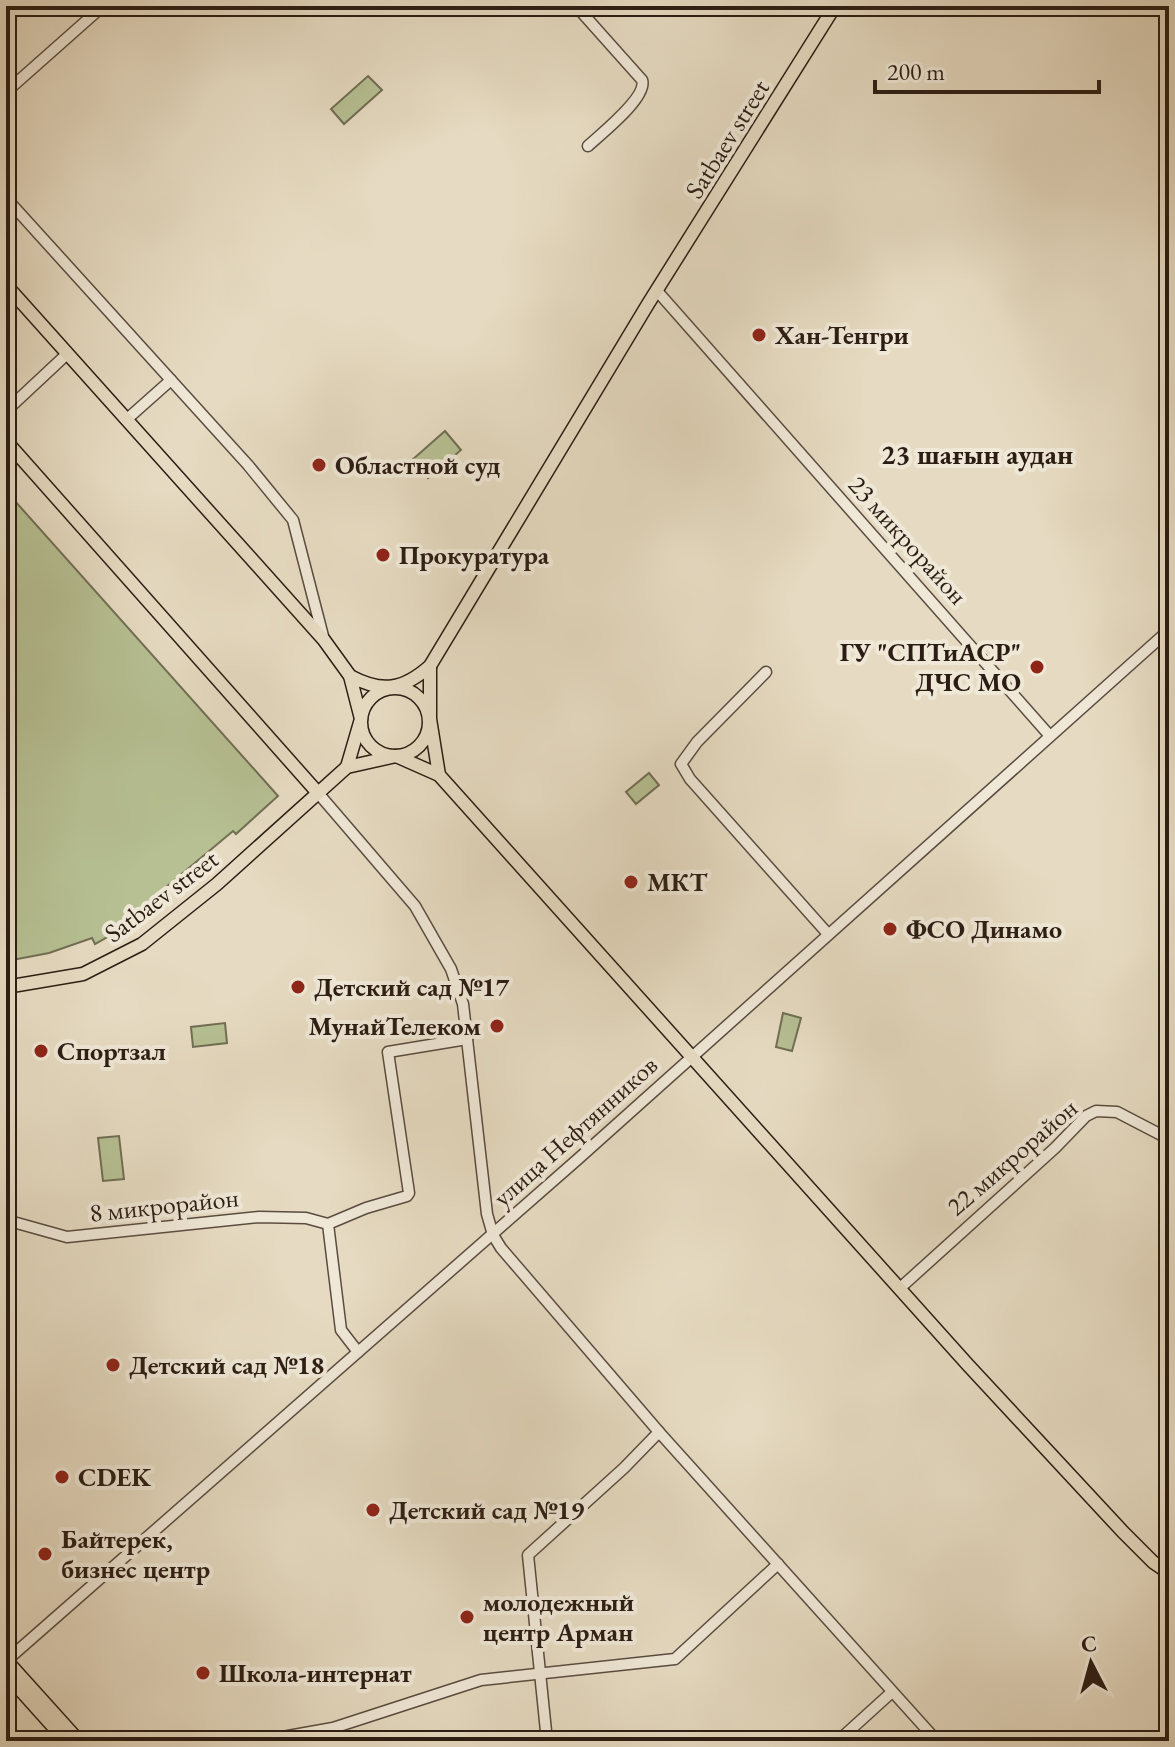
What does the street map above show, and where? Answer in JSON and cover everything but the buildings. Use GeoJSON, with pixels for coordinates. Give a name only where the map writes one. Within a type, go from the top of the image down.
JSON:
{"type":"FeatureCollection","features":[{"type":"Feature","properties":{"kind":"main road","name":"Satbaev street"},"geometry":{"type":"LineString","coordinates":[[430,666],[835,6]]}},
{"type":"Feature","properties":{"kind":"main road"},"geometry":{"type":"LineString","coordinates":[[6,285],[324,640],[350,676],[362,730],[374,749],[439,775],[899,1289],[1123,1532],[1153,1562],[1169,1573]]}},
{"type":"Feature","properties":{"kind":"main road"},"geometry":{"type":"LineString","coordinates":[[6,441],[318,793],[347,767],[417,749],[425,740],[430,719],[430,666]]}},
{"type":"Feature","properties":{"kind":"main road"},"geometry":{"type":"LineString","coordinates":[[347,767],[369,700],[430,666]]}},
{"type":"Feature","properties":{"kind":"main road"},"geometry":{"type":"LineString","coordinates":[[350,676],[371,687],[396,687],[415,693],[428,709],[439,775]]}},
{"type":"Feature","properties":{"kind":"main road","name":"Satbaev street"},"geometry":{"type":"LineString","coordinates":[[6,987],[83,974],[142,944],[217,884],[318,793]]}},
{"type":"Feature","properties":{"kind":"main road"},"geometry":{"type":"LineString","coordinates":[[6,1660],[79,1741]]}},
{"type":"Feature","properties":{"kind":"main road"},"geometry":{"type":"LineString","coordinates":[[6,1674],[66,1741]]}},
{"type":"Feature","properties":{"kind":"street"},"geometry":{"type":"LineString","coordinates":[[6,92],[103,6]]}},
{"type":"Feature","properties":{"kind":"street"},"geometry":{"type":"LineString","coordinates":[[576,6],[644,85],[632,103],[588,146]]}},
{"type":"Feature","properties":{"kind":"street"},"geometry":{"type":"LineString","coordinates":[[6,198],[248,465],[293,520],[324,640]]}},
{"type":"Feature","properties":{"kind":"street","name":"23 микрорайон"},"geometry":{"type":"LineString","coordinates":[[657,294],[1050,736]]}},
{"type":"Feature","properties":{"kind":"street"},"geometry":{"type":"LineString","coordinates":[[6,411],[67,354]]}},
{"type":"Feature","properties":{"kind":"street"},"geometry":{"type":"LineString","coordinates":[[126,420],[171,380]]}},
{"type":"Feature","properties":{"kind":"street","name":"улица Нефтянников"},"geometry":{"type":"LineString","coordinates":[[6,1660],[493,1235],[1169,630]]}},
{"type":"Feature","properties":{"kind":"street"},"geometry":{"type":"LineString","coordinates":[[766,672],[697,742],[681,764],[690,779],[828,934]]}},
{"type":"Feature","properties":{"kind":"street"},"geometry":{"type":"LineString","coordinates":[[318,793],[415,906],[451,969],[463,1004],[487,1214],[493,1235],[659,1432],[937,1741]]}},
{"type":"Feature","properties":{"kind":"street"},"geometry":{"type":"LineString","coordinates":[[358,1352],[341,1330],[328,1224],[409,1193],[388,1052],[467,1039]]}},
{"type":"Feature","properties":{"kind":"street","name":"22 микрорайон"},"geometry":{"type":"LineString","coordinates":[[899,1289],[1055,1148],[1086,1116],[1096,1111],[1117,1112],[1169,1139]]}},
{"type":"Feature","properties":{"kind":"street","name":"8 микрорайон"},"geometry":{"type":"LineString","coordinates":[[6,1220],[67,1237],[259,1217],[306,1218],[328,1224]]}},
{"type":"Feature","properties":{"kind":"street"},"geometry":{"type":"LineString","coordinates":[[547,1741],[528,1555],[659,1432]]}},
{"type":"Feature","properties":{"kind":"street"},"geometry":{"type":"LineString","coordinates":[[260,1741],[333,1728],[481,1680],[675,1659],[778,1564]]}},
{"type":"Feature","properties":{"kind":"street"},"geometry":{"type":"LineString","coordinates":[[838,1741],[892,1692]]}},
{"type":"Feature","properties":{"kind":"green space"},"geometry":{"type":"Polygon","coordinates":[[[368,76],[382,90],[344,124],[331,109],[368,76]]]}},
{"type":"Feature","properties":{"kind":"green space"},"geometry":{"type":"Polygon","coordinates":[[[445,431],[461,450],[428,478],[412,460],[445,431]]]}},
{"type":"Feature","properties":{"kind":"green space"},"geometry":{"type":"Polygon","coordinates":[[[6,491],[278,796],[236,834],[233,831],[165,888],[169,893],[125,927],[95,944],[92,938],[49,953],[12,960],[13,967],[6,968],[6,491]]]}},
{"type":"Feature","properties":{"kind":"green space"},"geometry":{"type":"Polygon","coordinates":[[[649,773],[659,785],[636,804],[626,792],[649,773]]]}},
{"type":"Feature","properties":{"kind":"green space"},"geometry":{"type":"Polygon","coordinates":[[[783,1013],[801,1018],[792,1051],[776,1047],[783,1013]]]}},
{"type":"Feature","properties":{"kind":"green space"},"geometry":{"type":"Polygon","coordinates":[[[225,1023],[227,1043],[193,1047],[191,1027],[225,1023]]]}},
{"type":"Feature","properties":{"kind":"green space"},"geometry":{"type":"Polygon","coordinates":[[[119,1136],[124,1179],[103,1181],[98,1138],[119,1136]]]}},
{"type":"Feature","properties":{"kind":"place","name":"Хан-Тенгри"},"geometry":{"type":"Point","coordinates":[759,335]}},
{"type":"Feature","properties":{"kind":"place","name":"Областной суд"},"geometry":{"type":"Point","coordinates":[319,465]}},
{"type":"Feature","properties":{"kind":"place","name":"Прокуратура"},"geometry":{"type":"Point","coordinates":[383,555]}},
{"type":"Feature","properties":{"kind":"place","name":"ГУ \"СПТиАСР\" ДЧС МО"},"geometry":{"type":"Point","coordinates":[1037,667]}},
{"type":"Feature","properties":{"kind":"place","name":"МКТ"},"geometry":{"type":"Point","coordinates":[631,882]}},
{"type":"Feature","properties":{"kind":"place","name":"ФСО Динамо"},"geometry":{"type":"Point","coordinates":[890,929]}},
{"type":"Feature","properties":{"kind":"place","name":"Детский сад №17"},"geometry":{"type":"Point","coordinates":[298,987]}},
{"type":"Feature","properties":{"kind":"place","name":"МунайТелеком"},"geometry":{"type":"Point","coordinates":[497,1026]}},
{"type":"Feature","properties":{"kind":"place","name":"Спортзал"},"geometry":{"type":"Point","coordinates":[41,1051]}},
{"type":"Feature","properties":{"kind":"place","name":"Детский сад №18"},"geometry":{"type":"Point","coordinates":[113,1365]}},
{"type":"Feature","properties":{"kind":"place","name":"CDEK"},"geometry":{"type":"Point","coordinates":[62,1477]}},
{"type":"Feature","properties":{"kind":"place","name":"Детский сад №19"},"geometry":{"type":"Point","coordinates":[373,1510]}},
{"type":"Feature","properties":{"kind":"place","name":"Байтерек, бизнес центр"},"geometry":{"type":"Point","coordinates":[45,1554]}},
{"type":"Feature","properties":{"kind":"place","name":"молодежный центр Арман"},"geometry":{"type":"Point","coordinates":[467,1617]}},
{"type":"Feature","properties":{"kind":"place","name":"Школа-интернат"},"geometry":{"type":"Point","coordinates":[203,1673]}},
{"type":"Feature","properties":{"kind":"district","name":"23 шағын аудан"},"geometry":{"type":"Point","coordinates":[977,454]}}]}
